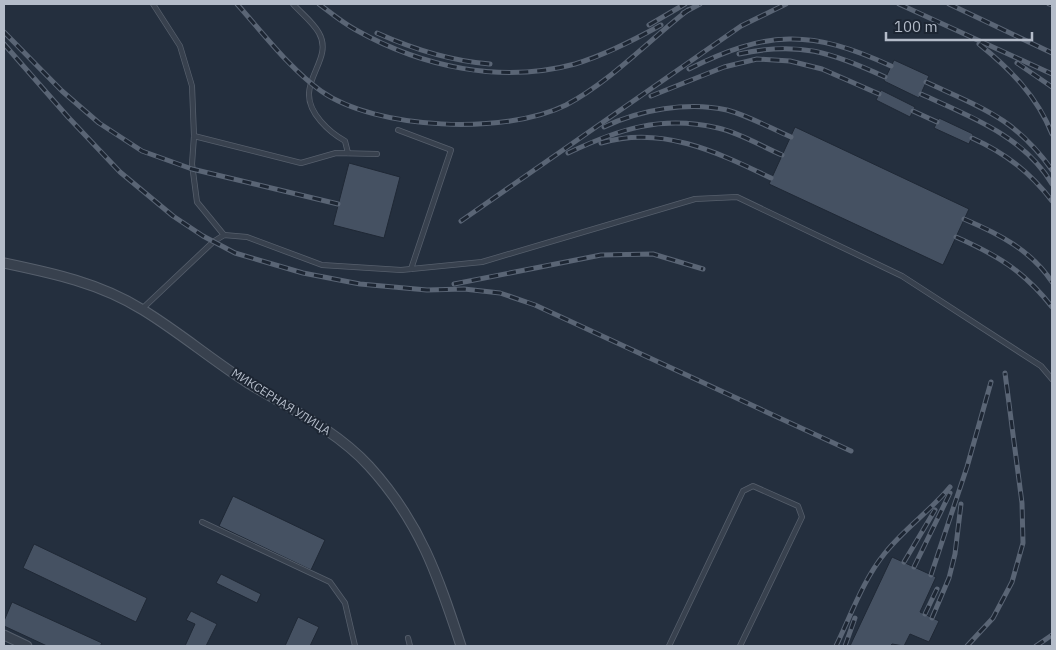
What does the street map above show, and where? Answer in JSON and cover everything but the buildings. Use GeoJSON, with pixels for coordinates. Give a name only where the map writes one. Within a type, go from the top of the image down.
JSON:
{"type":"FeatureCollection","features":[{"type":"Feature","properties":{"kind":"street","name":"МИКСЕРНАЯ УЛИЦА"},"geometry":{"type":"LineString","coordinates":[[4,262],[72,278],[103,290],[142,309],[246,382],[340,439],[369,466],[398,502],[422,540],[438,576],[461,646]]}},
{"type":"Feature","properties":{"kind":"street"},"geometry":{"type":"LineString","coordinates":[[4,635],[27,646]]}},
{"type":"Feature","properties":{"kind":"lane"},"geometry":{"type":"LineString","coordinates":[[153,4],[180,46],[192,86],[194,136],[192,164],[197,202],[224,235]]}},
{"type":"Feature","properties":{"kind":"lane"},"geometry":{"type":"LineString","coordinates":[[293,4],[320,34],[323,54],[309,93],[313,110],[330,132],[345,141],[348,153]]}},
{"type":"Feature","properties":{"kind":"lane"},"geometry":{"type":"LineString","coordinates":[[398,130],[450,150],[412,269]]}},
{"type":"Feature","properties":{"kind":"lane"},"geometry":{"type":"LineString","coordinates":[[194,136],[301,163],[336,153],[377,154]]}},
{"type":"Feature","properties":{"kind":"lane"},"geometry":{"type":"LineString","coordinates":[[142,309],[213,242],[224,235],[247,237],[322,266],[412,269],[482,262],[695,199],[737,198],[902,276],[1041,366],[1052,379]]}},
{"type":"Feature","properties":{"kind":"lane"},"geometry":{"type":"LineString","coordinates":[[669,646],[742,491],[754,486],[798,506],[802,517],[740,646]]}},
{"type":"Feature","properties":{"kind":"lane"},"geometry":{"type":"LineString","coordinates":[[202,522],[330,582],[345,603],[355,646]]}},
{"type":"Feature","properties":{"kind":"lane"},"geometry":{"type":"LineString","coordinates":[[408,638],[410,646]]}},
{"type":"Feature","properties":{"kind":"railway"},"geometry":{"type":"LineString","coordinates":[[237,4],[287,61],[321,91],[345,104],[374,114],[442,124],[477,124],[510,121],[541,115],[566,105],[614,73],[688,10]]}},
{"type":"Feature","properties":{"kind":"railway"},"geometry":{"type":"LineString","coordinates":[[319,4],[356,30],[408,54],[462,68],[491,72],[547,70],[575,64],[619,47],[661,25]]}},
{"type":"Feature","properties":{"kind":"railway"},"geometry":{"type":"LineString","coordinates":[[649,25],[685,4]]}},
{"type":"Feature","properties":{"kind":"railway"},"geometry":{"type":"LineString","coordinates":[[683,13],[700,4]]}},
{"type":"Feature","properties":{"kind":"railway"},"geometry":{"type":"LineString","coordinates":[[461,221],[741,26],[786,4]]}},
{"type":"Feature","properties":{"kind":"railway"},"geometry":{"type":"LineString","coordinates":[[899,4],[1052,74]]}},
{"type":"Feature","properties":{"kind":"railway"},"geometry":{"type":"LineString","coordinates":[[949,4],[1052,53]]}},
{"type":"Feature","properties":{"kind":"railway"},"geometry":{"type":"LineString","coordinates":[[4,32],[62,91],[99,123],[142,151],[192,169],[338,204]]}},
{"type":"Feature","properties":{"kind":"railway"},"geometry":{"type":"LineString","coordinates":[[377,33],[432,53],[490,64]]}},
{"type":"Feature","properties":{"kind":"railway"},"geometry":{"type":"LineString","coordinates":[[689,69],[742,47],[766,41],[789,39],[812,40],[837,45],[891,66]]}},
{"type":"Feature","properties":{"kind":"railway"},"geometry":{"type":"LineString","coordinates":[[4,44],[68,117],[120,172],[173,216],[203,236],[235,253],[303,273],[360,284],[427,290],[464,289],[500,293],[535,305],[851,451]]}},
{"type":"Feature","properties":{"kind":"railway"},"geometry":{"type":"LineString","coordinates":[[979,44],[1022,84],[1039,107],[1052,134]]}},
{"type":"Feature","properties":{"kind":"railway"},"geometry":{"type":"LineString","coordinates":[[739,54],[780,49],[814,51],[848,61],[885,77]]}},
{"type":"Feature","properties":{"kind":"railway"},"geometry":{"type":"LineString","coordinates":[[651,96],[724,67],[757,59],[790,61],[822,69],[879,94]]}},
{"type":"Feature","properties":{"kind":"railway"},"geometry":{"type":"LineString","coordinates":[[1017,63],[1052,87]]}},
{"type":"Feature","properties":{"kind":"railway"},"geometry":{"type":"LineString","coordinates":[[926,82],[981,108],[1011,126],[1025,138],[1052,170]]}},
{"type":"Feature","properties":{"kind":"railway"},"geometry":{"type":"LineString","coordinates":[[921,94],[976,119],[1011,140],[1040,167],[1052,184]]}},
{"type":"Feature","properties":{"kind":"railway"},"geometry":{"type":"LineString","coordinates":[[604,127],[648,112],[696,106],[727,110],[791,137]]}},
{"type":"Feature","properties":{"kind":"railway"},"geometry":{"type":"LineString","coordinates":[[913,111],[937,122]]}},
{"type":"Feature","properties":{"kind":"railway"},"geometry":{"type":"LineString","coordinates":[[568,153],[623,131],[659,124],[678,123],[697,124],[726,130],[782,155]]}},
{"type":"Feature","properties":{"kind":"railway"},"geometry":{"type":"LineString","coordinates":[[601,143],[624,138],[646,137],[667,139],[710,151],[771,178]]}},
{"type":"Feature","properties":{"kind":"railway"},"geometry":{"type":"LineString","coordinates":[[972,138],[1016,164],[1035,181],[1052,201]]}},
{"type":"Feature","properties":{"kind":"railway"},"geometry":{"type":"LineString","coordinates":[[964,219],[1013,244],[1034,261],[1052,282]]}},
{"type":"Feature","properties":{"kind":"railway"},"geometry":{"type":"LineString","coordinates":[[956,237],[984,250],[1009,265],[1031,283],[1052,307]]}},
{"type":"Feature","properties":{"kind":"railway"},"geometry":{"type":"LineString","coordinates":[[454,284],[601,255],[653,254],[703,269]]}},
{"type":"Feature","properties":{"kind":"railway"},"geometry":{"type":"LineString","coordinates":[[967,646],[993,618],[1012,582],[1023,543],[1022,503],[1005,373]]}},
{"type":"Feature","properties":{"kind":"railway"},"geometry":{"type":"LineString","coordinates":[[931,575],[967,467],[991,382]]}},
{"type":"Feature","properties":{"kind":"railway"},"geometry":{"type":"LineString","coordinates":[[836,646],[877,563],[892,544],[950,487]]}},
{"type":"Feature","properties":{"kind":"railway"},"geometry":{"type":"LineString","coordinates":[[914,567],[950,493]]}},
{"type":"Feature","properties":{"kind":"railway"},"geometry":{"type":"LineString","coordinates":[[932,618],[949,578],[955,554],[961,504]]}},
{"type":"Feature","properties":{"kind":"railway"},"geometry":{"type":"LineString","coordinates":[[904,562],[935,510]]}},
{"type":"Feature","properties":{"kind":"railway"},"geometry":{"type":"LineString","coordinates":[[925,614],[937,589]]}},
{"type":"Feature","properties":{"kind":"railway"},"geometry":{"type":"LineString","coordinates":[[845,646],[855,618]]}},
{"type":"Feature","properties":{"kind":"railway"},"geometry":{"type":"LineString","coordinates":[[1036,646],[1052,635]]}}]}
